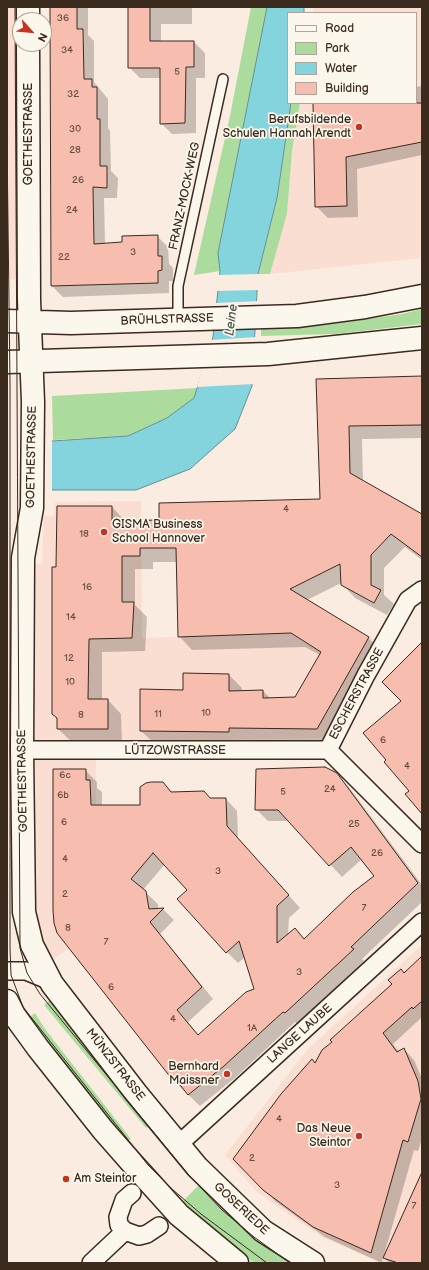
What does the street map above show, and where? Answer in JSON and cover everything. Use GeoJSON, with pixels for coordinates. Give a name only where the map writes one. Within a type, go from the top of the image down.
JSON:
{"type":"FeatureCollection","features":[{"type":"Feature","properties":{"kind":"street","name":"GOETHESTRASSE"},"geometry":{"type":"LineString","coordinates":[[28,52],[30,322],[32,362],[32,508],[23,558],[22,750],[15,840],[24,912],[32,945],[51,983]]}},
{"type":"Feature","properties":{"kind":"street","name":"BRÜHLSTRASSE"},"geometry":{"type":"LineString","coordinates":[[7,321],[71,324],[262,316],[297,316],[328,313],[422,296]]}},
{"type":"Feature","properties":{"kind":"street"},"geometry":{"type":"LineString","coordinates":[[7,362],[268,354],[422,338]]}},
{"type":"Feature","properties":{"kind":"street","name":"ESCHERSTRASSE"},"geometry":{"type":"LineString","coordinates":[[422,590],[408,600],[366,675],[328,750],[422,844]]}},
{"type":"Feature","properties":{"kind":"street","name":"LÜTZOWSTRASSE"},"geometry":{"type":"LineString","coordinates":[[22,750],[328,750]]}},
{"type":"Feature","properties":{"kind":"street","name":"LANGE LAUBE"},"geometry":{"type":"LineString","coordinates":[[178,1145],[422,922]]}},
{"type":"Feature","properties":{"kind":"street"},"geometry":{"type":"LineString","coordinates":[[7,971],[26,971],[51,983]]}},
{"type":"Feature","properties":{"kind":"street","name":"MÜNZSTRASSE"},"geometry":{"type":"LineString","coordinates":[[51,983],[178,1145]]}},
{"type":"Feature","properties":{"kind":"street"},"geometry":{"type":"LineString","coordinates":[[7,1001],[14,1015],[103,1130],[184,1219],[237,1263]]}},
{"type":"Feature","properties":{"kind":"street","name":"GOSERIEDE"},"geometry":{"type":"LineString","coordinates":[[178,1145],[207,1177],[263,1231],[313,1263]]}},
{"type":"Feature","properties":{"kind":"street"},"geometry":{"type":"LineString","coordinates":[[132,1193],[124,1200],[118,1218],[119,1225],[125,1231],[139,1236],[146,1234],[159,1226]]}},
{"type":"Feature","properties":{"kind":"street"},"geometry":{"type":"LineString","coordinates":[[91,1263],[125,1231]]}},
{"type":"Feature","properties":{"kind":"lane","name":"FRANZ-MOCK-WEG"},"geometry":{"type":"LineString","coordinates":[[178,320],[178,286],[223,79]]}},
{"type":"Feature","properties":{"kind":"shaded area"},"geometry":{"type":"Polygon","coordinates":[[[7,7],[21,7],[21,12],[12,12],[12,52],[21,52],[21,279],[7,279],[7,7]]]}},
{"type":"Feature","properties":{"kind":"shaded area","name":"Berufsbildende Schulen Hannah Arendt"},"geometry":{"type":"Polygon","coordinates":[[[313,7],[422,7],[422,258],[270,274],[287,214],[292,151],[300,104],[417,104],[417,12],[313,12],[313,7]]]}},
{"type":"Feature","properties":{"kind":"shaded area"},"geometry":{"type":"Polygon","coordinates":[[[141,501],[142,638],[291,633],[290,589],[380,643],[326,738],[31,743],[33,564],[42,564],[44,516],[54,516],[55,502],[141,501]]]}},
{"type":"Feature","properties":{"kind":"shaded area"},"geometry":{"type":"Polygon","coordinates":[[[31,754],[96,754],[96,910],[107,921],[51,961],[39,936],[32,908],[31,754]]]}},
{"type":"Feature","properties":{"kind":"shaded area"},"geometry":{"type":"Polygon","coordinates":[[[422,945],[422,1263],[381,1263],[320,1236],[257,1192],[225,1155],[308,1049],[422,945]]]}},
{"type":"Feature","properties":{"kind":"green space"},"geometry":{"type":"Polygon","coordinates":[[[251,7],[267,7],[218,253],[220,271],[194,275],[230,116],[251,7]]]}},
{"type":"Feature","properties":{"kind":"green space"},"geometry":{"type":"Polygon","coordinates":[[[291,104],[300,104],[292,151],[287,214],[270,274],[258,274],[277,198],[291,104]]]}},
{"type":"Feature","properties":{"kind":"green space"},"geometry":{"type":"Polygon","coordinates":[[[422,309],[422,324],[336,334],[261,336],[261,327],[332,324],[402,314],[422,309]]]}},
{"type":"Feature","properties":{"kind":"green space"},"geometry":{"type":"Polygon","coordinates":[[[198,388],[194,398],[167,418],[128,436],[53,440],[52,396],[198,388]]]}},
{"type":"Feature","properties":{"kind":"green space"},"geometry":{"type":"Polygon","coordinates":[[[52,998],[152,1122],[146,1128],[44,1005],[52,998]]]}},
{"type":"Feature","properties":{"kind":"green space"},"geometry":{"type":"Polygon","coordinates":[[[35,1013],[45,1029],[131,1139],[123,1145],[27,1019],[35,1013]]]}},
{"type":"Feature","properties":{"kind":"green space"},"geometry":{"type":"Polygon","coordinates":[[[202,1182],[300,1263],[254,1263],[180,1204],[202,1182]]]}},
{"type":"Feature","properties":{"kind":"water","name":"Leine"},"geometry":{"type":"Polygon","coordinates":[[[267,7],[304,7],[304,12],[287,12],[287,104],[291,104],[277,198],[258,274],[252,386],[235,429],[190,469],[136,490],[7,490],[7,444],[128,436],[167,418],[194,398],[213,337],[220,271],[218,253],[267,7]]]}},
{"type":"Feature","properties":{"kind":"pier"},"geometry":{"type":"Polygon","coordinates":[[[260,274],[259,290],[216,291],[218,275],[260,274]]]}},
{"type":"Feature","properties":{"kind":"pier"},"geometry":{"type":"Polygon","coordinates":[[[259,301],[258,327],[212,329],[215,303],[259,301]]]}},
{"type":"Feature","properties":{"kind":"pier"},"geometry":{"type":"Polygon","coordinates":[[[257,337],[254,384],[197,387],[210,340],[257,337]]]}},
{"type":"Feature","properties":{"kind":"pier"},"geometry":{"type":"Polygon","coordinates":[[[52,438],[52,491],[7,492],[7,442],[52,438]]]}},
{"type":"Feature","properties":{"kind":"building"},"geometry":{"type":"Polygon","coordinates":[[[50,7],[77,7],[77,29],[83,29],[84,79],[92,79],[92,87],[97,87],[97,119],[100,119],[100,166],[107,166],[107,188],[93,187],[94,244],[122,242],[122,236],[158,235],[158,256],[162,256],[162,270],[158,271],[158,283],[51,286],[50,52],[52,52],[52,12],[50,12],[50,7]]]}},
{"type":"Feature","properties":{"kind":"building"},"geometry":{"type":"Polygon","coordinates":[[[128,7],[150,7],[150,41],[194,41],[194,67],[186,67],[185,123],[160,124],[160,68],[128,68],[128,7]]]}},
{"type":"Feature","properties":{"kind":"building"},"geometry":{"type":"Polygon","coordinates":[[[422,103],[422,142],[346,157],[347,206],[315,207],[313,104],[422,103]]]}},
{"type":"Feature","properties":{"kind":"building"},"geometry":{"type":"Polygon","coordinates":[[[422,376],[422,425],[349,426],[350,473],[422,514],[422,557],[391,534],[371,555],[371,585],[381,590],[374,603],[341,585],[340,564],[290,589],[369,637],[317,729],[229,728],[229,732],[140,731],[140,689],[183,690],[183,673],[229,674],[229,691],[263,690],[263,698],[295,697],[321,652],[291,633],[178,637],[176,548],[140,548],[140,556],[122,556],[122,602],[134,602],[132,638],[89,639],[88,699],[108,699],[108,729],[57,729],[57,718],[52,714],[52,567],[56,567],[57,506],[112,506],[112,521],[159,520],[159,503],[320,499],[316,379],[422,376]]]}},
{"type":"Feature","properties":{"kind":"building"},"geometry":{"type":"Polygon","coordinates":[[[422,642],[422,814],[405,794],[409,791],[384,762],[386,760],[363,733],[401,701],[382,682],[422,642]]]}},
{"type":"Feature","properties":{"kind":"building"},"geometry":{"type":"Polygon","coordinates":[[[325,767],[337,773],[418,883],[351,947],[354,949],[285,1013],[283,1012],[224,1066],[188,1095],[177,1081],[175,1083],[57,933],[54,923],[53,910],[53,769],[86,769],[86,780],[90,780],[91,805],[140,805],[140,787],[151,782],[163,782],[171,792],[204,791],[210,798],[226,798],[227,826],[289,895],[277,906],[277,943],[295,928],[304,939],[353,892],[374,876],[351,847],[329,866],[278,810],[255,810],[256,769],[325,767]],[[153,853],[131,879],[146,891],[149,909],[164,908],[150,922],[202,987],[177,1010],[198,1035],[246,992],[254,989],[239,941],[226,953],[177,899],[187,890],[153,853]]]}},
{"type":"Feature","properties":{"kind":"building","name":"Das Neue Steintor"},"geometry":{"type":"Polygon","coordinates":[[[422,956],[422,1001],[413,1009],[412,1007],[383,1033],[397,1052],[404,1048],[418,1081],[421,1099],[408,1142],[403,1140],[371,1253],[313,1227],[263,1190],[233,1159],[281,1094],[312,1059],[315,1063],[322,1050],[332,1042],[330,1040],[392,984],[388,980],[401,969],[404,973],[422,956]]]}},
{"type":"Feature","properties":{"kind":"building"},"geometry":{"type":"Polygon","coordinates":[[[422,1172],[422,1263],[398,1263],[383,1258],[422,1172]]]}},
{"type":"Feature","properties":{"kind":"tram line"},"geometry":{"type":"LineString","coordinates":[[15,7],[20,948],[27,973],[40,994],[188,1174],[222,1210],[254,1237],[290,1263]]}},
{"type":"Feature","properties":{"kind":"tram line"},"geometry":{"type":"LineString","coordinates":[[7,142],[10,383],[11,975],[23,1007],[148,1165],[172,1189],[201,1214],[267,1263]]}},
{"type":"Feature","properties":{"kind":"place","name":"Berufsbildende Schulen Hannah Arendt"},"geometry":{"type":"Point","coordinates":[359,127]}},
{"type":"Feature","properties":{"kind":"place","name":"GISMA Business School Hannover"},"geometry":{"type":"Point","coordinates":[104,532]}},
{"type":"Feature","properties":{"kind":"place","name":"Bernhard Maissner"},"geometry":{"type":"Point","coordinates":[227,1074]}},
{"type":"Feature","properties":{"kind":"place","name":"Das Neue Steintor"},"geometry":{"type":"Point","coordinates":[359,1136]}},
{"type":"Feature","properties":{"kind":"place","name":"Am Steintor"},"geometry":{"type":"Point","coordinates":[66,1179]}}]}
